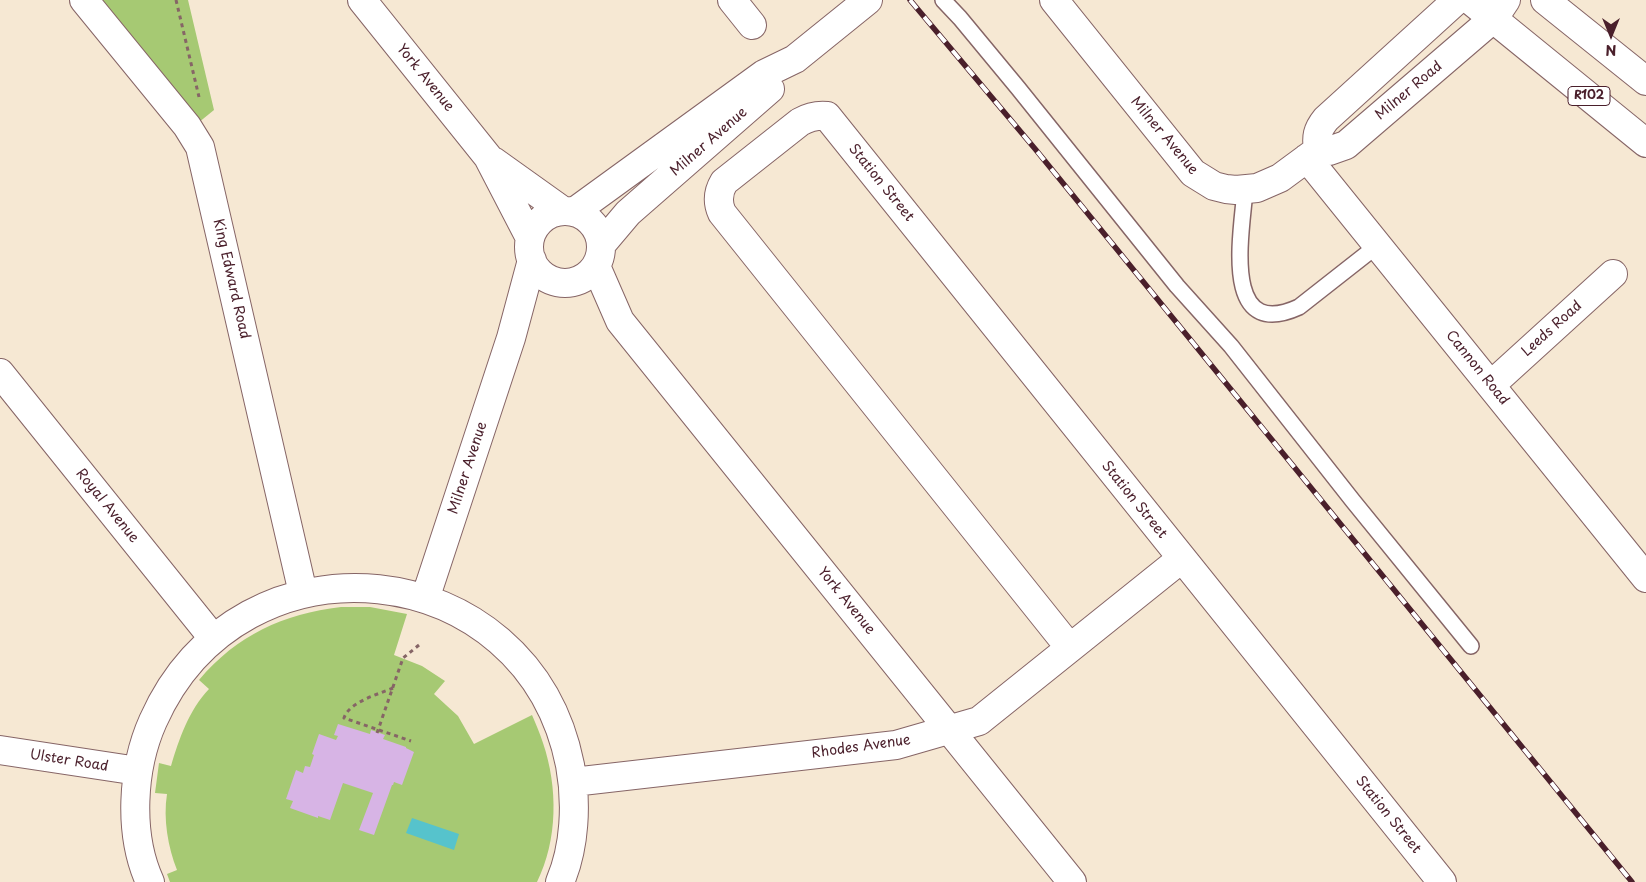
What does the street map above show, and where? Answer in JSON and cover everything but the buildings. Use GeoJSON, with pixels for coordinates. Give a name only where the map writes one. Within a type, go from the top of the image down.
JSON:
{"type":"FeatureCollection","features":[{"type":"Feature","properties":{"kind":"street","name":"King Edward Road"},"geometry":{"type":"LineString","coordinates":[[84,0],[194,136],[204,160],[303,593]]}},
{"type":"Feature","properties":{"kind":"street","name":"York Avenue"},"geometry":{"type":"LineString","coordinates":[[362,0],[488,157],[531,249]]}},
{"type":"Feature","properties":{"kind":"street"},"geometry":{"type":"LineString","coordinates":[[732,0],[752,25]]}},
{"type":"Feature","properties":{"kind":"street","name":"Milner Avenue"},"geometry":{"type":"LineString","coordinates":[[598,256],[628,213],[777,82],[795,59],[868,0]]}},
{"type":"Feature","properties":{"kind":"street","name":"Milner Avenue"},"geometry":{"type":"LineString","coordinates":[[1054,0],[1193,173],[1214,186],[1245,190],[1269,184],[1313,154]]}},
{"type":"Feature","properties":{"kind":"street"},"geometry":{"type":"LineString","coordinates":[[1313,154],[1319,127],[1326,119],[1457,0]]}},
{"type":"Feature","properties":{"kind":"street","name":"R102"},"geometry":{"type":"LineString","coordinates":[[1470,0],[1500,9],[1646,143]]}},
{"type":"Feature","properties":{"kind":"street"},"geometry":{"type":"LineString","coordinates":[[1545,0],[1646,81]]}},
{"type":"Feature","properties":{"kind":"street","name":"Milner Road"},"geometry":{"type":"LineString","coordinates":[[1313,154],[1346,145],[1500,9]]}},
{"type":"Feature","properties":{"kind":"street","name":"Milner Avenue"},"geometry":{"type":"LineString","coordinates":[[569,212],[764,74],[795,59]]}},
{"type":"Feature","properties":{"kind":"street","name":"Station Street"},"geometry":{"type":"LineString","coordinates":[[1070,648],[722,213],[718,201],[724,182],[800,122],[814,116],[827,116],[1442,882]]}},
{"type":"Feature","properties":{"kind":"street","name":"Cannon Road"},"geometry":{"type":"LineString","coordinates":[[1313,154],[1378,245],[1646,578]]}},
{"type":"Feature","properties":{"kind":"street","name":"York Avenue"},"geometry":{"type":"LineString","coordinates":[[488,157],[569,212]]}},
{"type":"Feature","properties":{"kind":"street"},"geometry":{"type":"LineString","coordinates":[[569,212],[584,217],[593,224],[598,234],[598,256],[583,277],[562,282],[542,274],[531,249],[535,228],[542,220],[552,214],[569,212]]}},
{"type":"Feature","properties":{"kind":"street","name":"Milner Avenue"},"geometry":{"type":"LineString","coordinates":[[425,598],[511,338],[531,249]]}},
{"type":"Feature","properties":{"kind":"street","name":"York Avenue"},"geometry":{"type":"LineString","coordinates":[[598,256],[620,320]]}},
{"type":"Feature","properties":{"kind":"street","name":"Leeds Road"},"geometry":{"type":"LineString","coordinates":[[1491,384],[1613,274]]}},
{"type":"Feature","properties":{"kind":"street","name":"York Avenue"},"geometry":{"type":"LineString","coordinates":[[562,282],[620,320],[1072,882]]}},
{"type":"Feature","properties":{"kind":"street","name":"Milner Avenue"},"geometry":{"type":"LineString","coordinates":[[511,338],[562,282]]}},
{"type":"Feature","properties":{"kind":"street","name":"Royal Avenue"},"geometry":{"type":"LineString","coordinates":[[4,387],[213,638]]}},
{"type":"Feature","properties":{"kind":"street","name":"Rhodes Avenue"},"geometry":{"type":"LineString","coordinates":[[573,782],[896,745],[980,721],[1181,559]]}},
{"type":"Feature","properties":{"kind":"street"},"geometry":{"type":"LineString","coordinates":[[150,882],[138,843],[135,808],[138,771],[147,735],[163,699],[185,666],[213,638],[241,619],[271,603],[303,593],[343,587],[384,589],[425,598],[457,612],[487,631],[513,655],[536,682],[553,713],[566,747],[573,782],[574,813],[570,845],[560,882]]}},
{"type":"Feature","properties":{"kind":"street","name":"Ulster Road"},"geometry":{"type":"LineString","coordinates":[[0,750],[138,771]]}},
{"type":"Feature","properties":{"kind":"lane"},"geometry":{"type":"LineString","coordinates":[[946,4],[960,18],[1018,88],[1177,286],[1231,346],[1352,501],[1471,646]]}},
{"type":"Feature","properties":{"kind":"lane"},"geometry":{"type":"LineString","coordinates":[[1245,190],[1240,257],[1241,284],[1250,305],[1259,312],[1272,315],[1284,314],[1298,307],[1378,245]]}},
{"type":"Feature","properties":{"kind":"path"},"geometry":{"type":"LineString","coordinates":[[176,0],[199,98],[178,116]]}},
{"type":"Feature","properties":{"kind":"path"},"geometry":{"type":"LineString","coordinates":[[378,731],[404,658],[418,645]]}},
{"type":"Feature","properties":{"kind":"path"},"geometry":{"type":"LineString","coordinates":[[393,688],[363,700],[346,712],[344,718],[411,741]]}},
{"type":"Feature","properties":{"kind":"green space"},"geometry":{"type":"Polygon","coordinates":[[[100,0],[188,0],[214,110],[198,123],[100,0]]]}},
{"type":"Feature","properties":{"kind":"green space"},"geometry":{"type":"Polygon","coordinates":[[[341,607],[370,607],[407,614],[394,655],[422,666],[445,681],[434,694],[458,716],[474,744],[532,715],[548,760],[554,813],[549,849],[537,882],[170,882],[167,874],[177,870],[167,833],[167,794],[155,793],[159,763],[171,766],[190,715],[209,689],[199,680],[229,651],[262,629],[300,615],[341,607]]]}},
{"type":"Feature","properties":{"kind":"water"},"geometry":{"type":"Polygon","coordinates":[[[412,818],[459,834],[454,850],[406,833],[412,818]]]}},
{"type":"Feature","properties":{"kind":"railway"},"geometry":{"type":"LineString","coordinates":[[910,0],[1036,150],[1632,882]]}}]}
